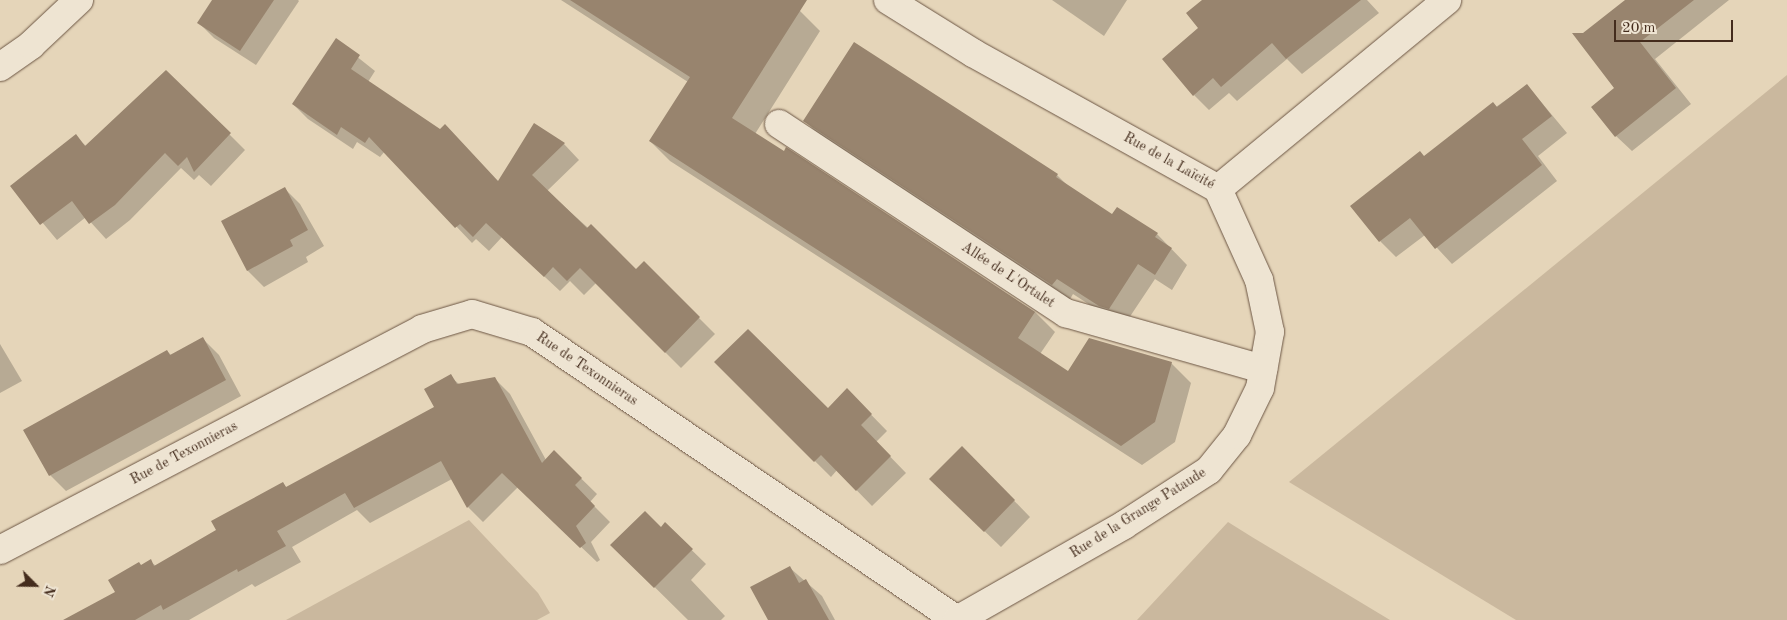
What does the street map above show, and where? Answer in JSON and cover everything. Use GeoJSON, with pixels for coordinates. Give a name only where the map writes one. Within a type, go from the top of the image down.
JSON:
{"type":"FeatureCollection","features":[{"type":"Feature","properties":{"kind":"street"},"geometry":{"type":"LineString","coordinates":[[0,67],[31,45],[79,0]]}},
{"type":"Feature","properties":{"kind":"street","name":"Rue de la Laïcité"},"geometry":{"type":"LineString","coordinates":[[888,0],[973,54],[1218,189],[1447,0]]}},
{"type":"Feature","properties":{"kind":"street","name":"Allée de L'Ortalet"},"geometry":{"type":"LineString","coordinates":[[779,124],[1066,313],[1263,369]]}},
{"type":"Feature","properties":{"kind":"street","name":"Rue de la Grange Pataude"},"geometry":{"type":"LineString","coordinates":[[957,620],[1124,525],[1209,470],[1237,435],[1260,388],[1270,332],[1259,280],[1218,189]]}},
{"type":"Feature","properties":{"kind":"street","name":"Rue de Texonnieras"},"geometry":{"type":"LineString","coordinates":[[0,550],[422,329],[472,314],[532,332],[957,620]]}},
{"type":"Feature","properties":{"kind":"shaded area"},"geometry":{"type":"Polygon","coordinates":[[[1787,75],[1787,620],[1516,620],[1289,482],[1787,75]]]}},
{"type":"Feature","properties":{"kind":"shaded area"},"geometry":{"type":"Polygon","coordinates":[[[469,520],[538,593],[550,613],[537,620],[286,620],[469,520]]]}},
{"type":"Feature","properties":{"kind":"shaded area"},"geometry":{"type":"Polygon","coordinates":[[[1228,522],[1252,537],[1390,620],[1137,620],[1228,522]]]}},
{"type":"Feature","properties":{"kind":"building"},"geometry":{"type":"Polygon","coordinates":[[[212,0],[274,0],[240,51],[197,23],[212,0]]]}},
{"type":"Feature","properties":{"kind":"building"},"geometry":{"type":"Polygon","coordinates":[[[570,0],[807,0],[732,118],[784,151],[786,147],[1035,312],[1018,338],[1068,371],[1089,338],[1172,362],[1155,422],[1121,446],[649,141],[690,77],[570,0]]]}},
{"type":"Feature","properties":{"kind":"building"},"geometry":{"type":"Polygon","coordinates":[[[1202,0],[1361,0],[1286,59],[1272,43],[1221,87],[1213,78],[1193,96],[1162,59],[1198,28],[1186,13],[1202,0]]]}},
{"type":"Feature","properties":{"kind":"building"},"geometry":{"type":"Polygon","coordinates":[[[1625,0],[1694,0],[1640,42],[1676,88],[1615,137],[1591,107],[1614,88],[1572,33],[1583,33],[1625,0]]]}},
{"type":"Feature","properties":{"kind":"building"},"geometry":{"type":"Polygon","coordinates":[[[336,38],[360,55],[351,69],[440,129],[445,124],[498,181],[534,123],[565,143],[532,175],[587,228],[591,224],[636,269],[644,261],[700,317],[665,353],[580,268],[567,281],[553,267],[544,277],[486,223],[473,237],[460,224],[455,228],[369,137],[365,143],[341,127],[337,135],[292,104],[336,38]]]}},
{"type":"Feature","properties":{"kind":"building"},"geometry":{"type":"Polygon","coordinates":[[[854,42],[1058,174],[1056,177],[1112,214],[1117,207],[1158,233],[1155,237],[1172,248],[1155,275],[1138,264],[1109,309],[1099,306],[1057,279],[1052,285],[803,121],[854,42]]]}},
{"type":"Feature","properties":{"kind":"building"},"geometry":{"type":"Polygon","coordinates":[[[166,70],[231,133],[194,172],[187,157],[178,166],[165,153],[115,205],[89,224],[72,201],[40,225],[10,186],[76,134],[85,146],[166,70]]]}},
{"type":"Feature","properties":{"kind":"building"},"geometry":{"type":"Polygon","coordinates":[[[1527,84],[1552,116],[1522,139],[1542,165],[1435,249],[1410,218],[1379,242],[1350,206],[1420,151],[1424,156],[1493,102],[1497,107],[1527,84]]]}},
{"type":"Feature","properties":{"kind":"building"},"geometry":{"type":"Polygon","coordinates":[[[285,187],[308,230],[290,240],[293,246],[247,271],[221,221],[285,187]]]}},
{"type":"Feature","properties":{"kind":"building"},"geometry":{"type":"Polygon","coordinates":[[[748,329],[828,408],[847,388],[872,414],[861,425],[891,456],[856,491],[821,455],[814,462],[714,362],[748,329]]]}},
{"type":"Feature","properties":{"kind":"building"},"geometry":{"type":"Polygon","coordinates":[[[203,337],[226,380],[49,476],[23,430],[167,350],[170,355],[203,337]]]}},
{"type":"Feature","properties":{"kind":"building"},"geometry":{"type":"Polygon","coordinates":[[[451,374],[457,384],[495,377],[542,463],[554,450],[582,478],[575,485],[595,506],[576,526],[586,543],[580,548],[502,473],[467,508],[441,461],[354,508],[345,493],[277,531],[286,546],[238,572],[237,569],[163,610],[161,605],[135,620],[63,620],[115,592],[108,580],[139,562],[141,565],[151,559],[154,566],[216,530],[211,521],[283,482],[286,487],[434,407],[424,389],[451,374]]]}},
{"type":"Feature","properties":{"kind":"building"},"geometry":{"type":"Polygon","coordinates":[[[962,446],[1015,500],[984,532],[929,479],[962,446]]]}},
{"type":"Feature","properties":{"kind":"building"},"geometry":{"type":"Polygon","coordinates":[[[645,511],[661,527],[665,522],[693,549],[654,588],[610,545],[645,511]]]}},
{"type":"Feature","properties":{"kind":"building"},"geometry":{"type":"Polygon","coordinates":[[[790,566],[799,583],[806,579],[829,620],[768,620],[750,587],[790,566]]]}}]}
